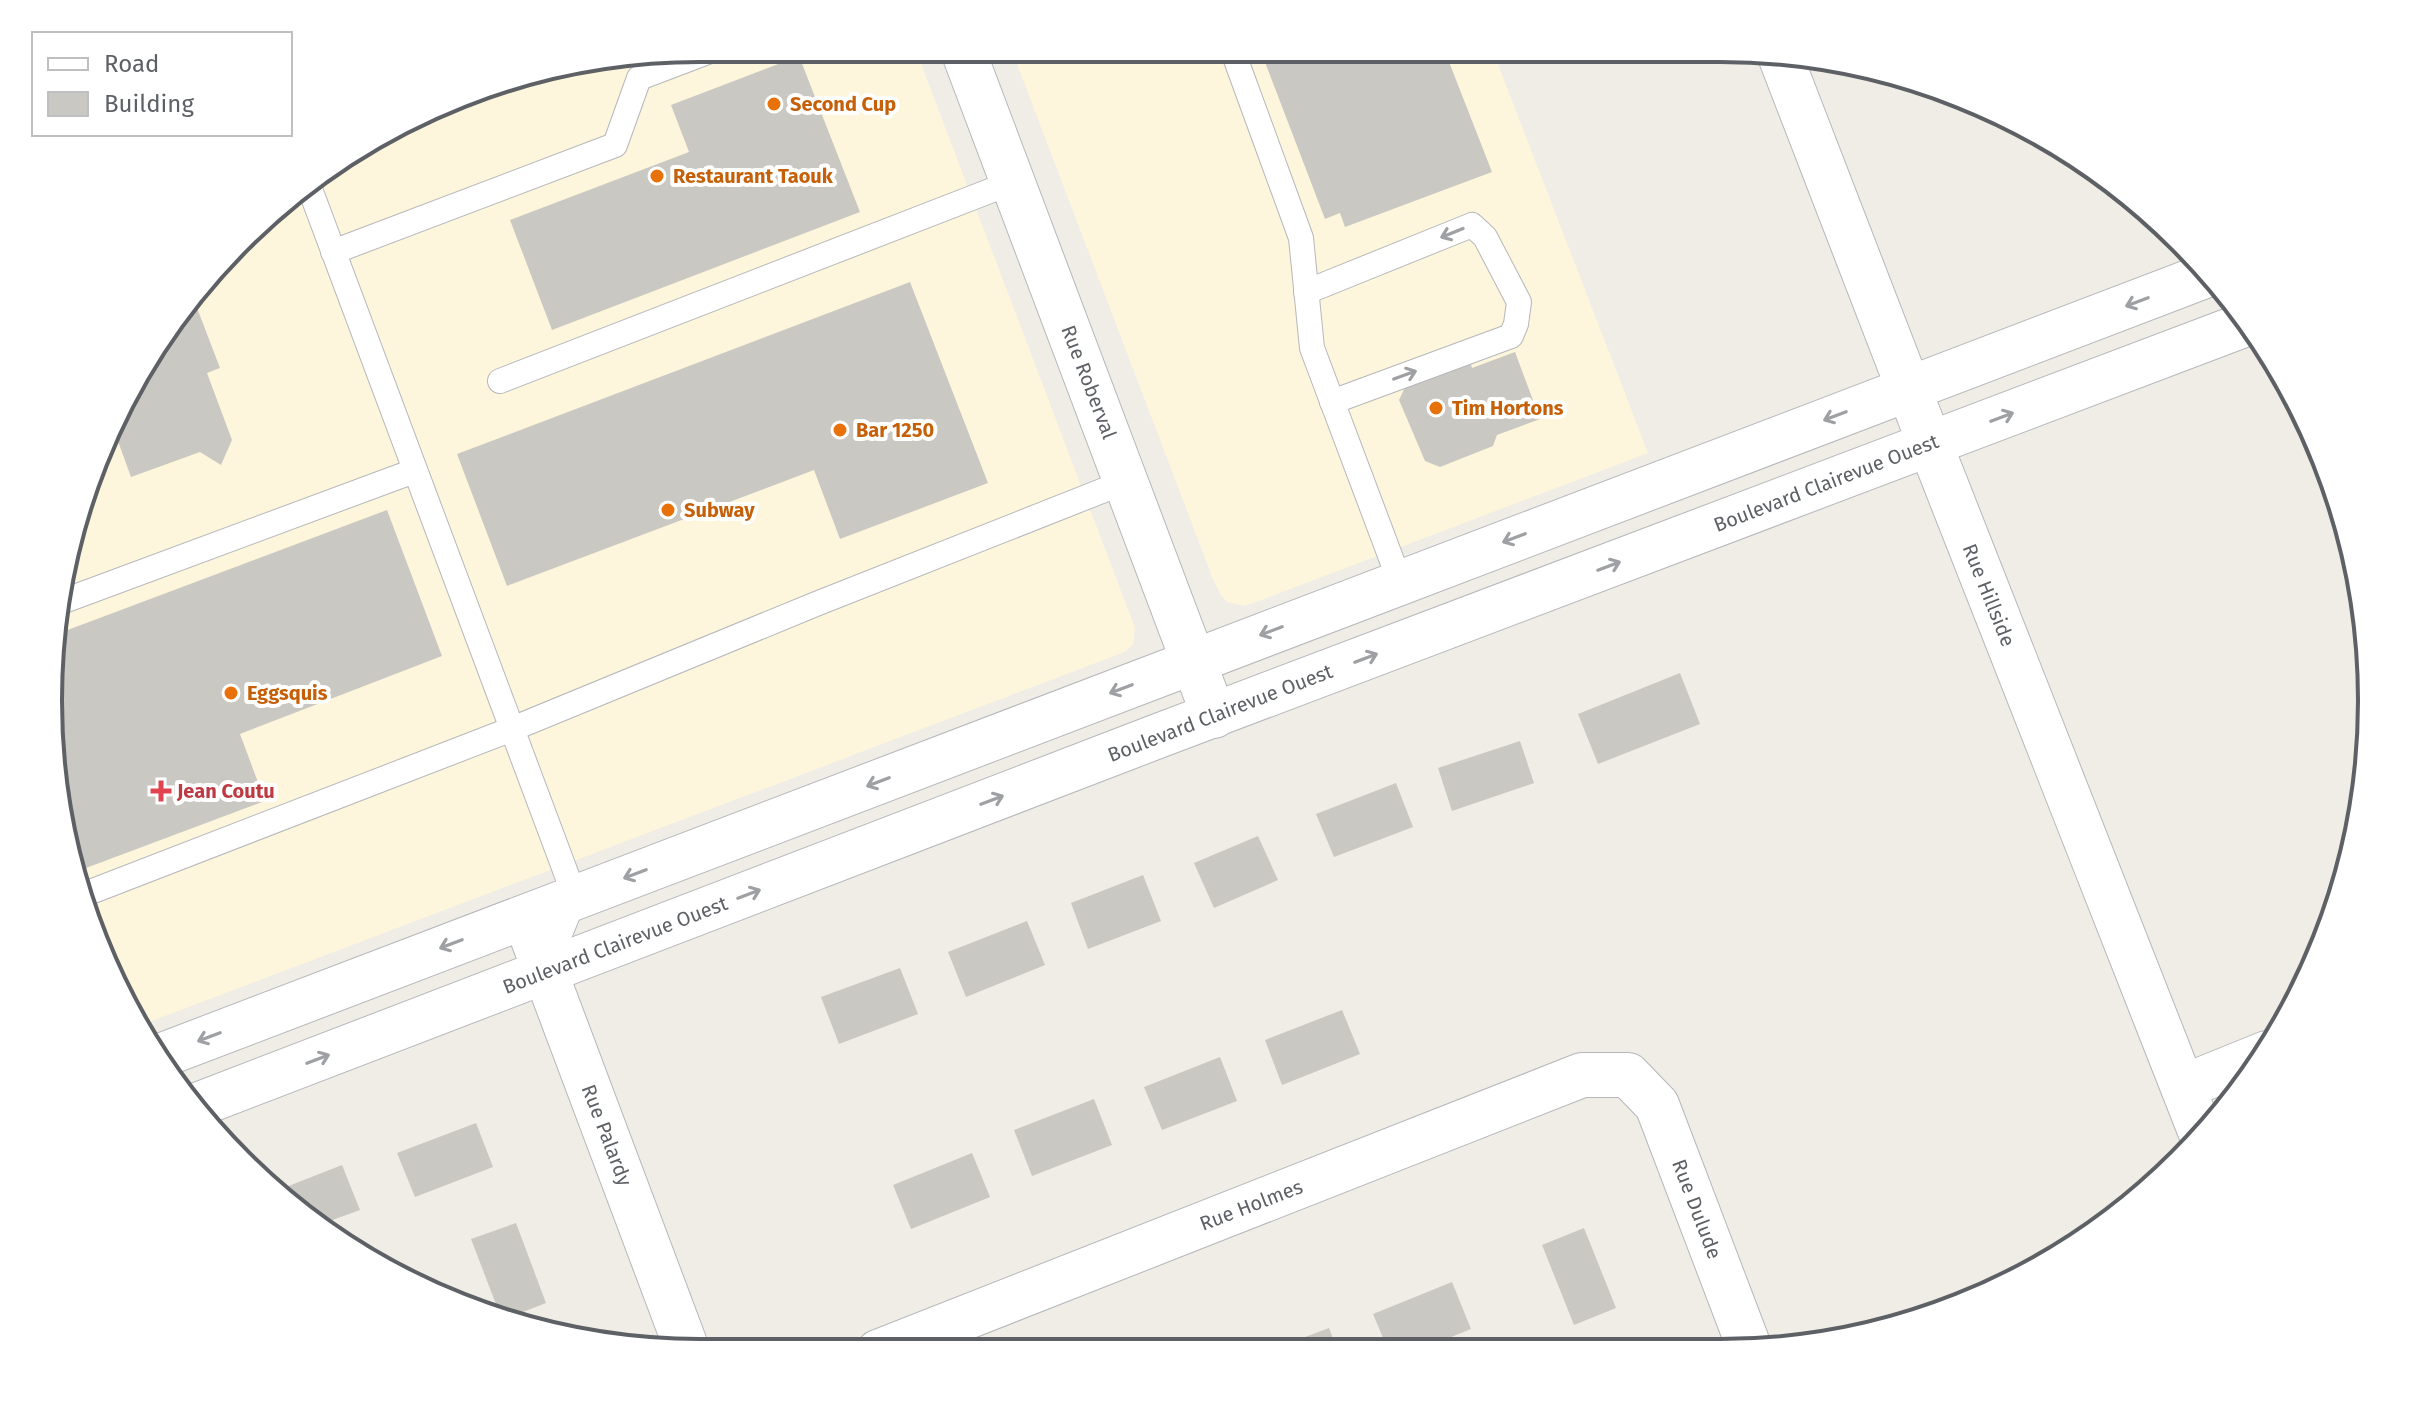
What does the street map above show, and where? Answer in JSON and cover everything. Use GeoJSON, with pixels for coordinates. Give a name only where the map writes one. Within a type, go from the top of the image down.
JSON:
{"type":"FeatureCollection","features":[{"type":"Feature","properties":{"kind":"street","name":"Rue Roberval"},"geometry":{"type":"LineString","coordinates":[[967,62],[1214,716]]}},
{"type":"Feature","properties":{"kind":"street","name":"Rue Hillside"},"geometry":{"type":"LineString","coordinates":[[1784,65],[2197,1124]]}},
{"type":"Feature","properties":{"kind":"street"},"geometry":{"type":"LineString","coordinates":[[169,1053],[2198,278]]}},
{"type":"Feature","properties":{"kind":"street","name":"Boulevard Clairevue Ouest"},"geometry":{"type":"LineString","coordinates":[[205,1102],[2237,328]]}},
{"type":"Feature","properties":{"kind":"street","name":"Rue Palardy"},"geometry":{"type":"LineString","coordinates":[[525,918],[683,1339]]}},
{"type":"Feature","properties":{"kind":"street"},"geometry":{"type":"LineString","coordinates":[[2183,1087],[2245,1062]]}},
{"type":"Feature","properties":{"kind":"street","name":"Rue Holmes"},"geometry":{"type":"LineString","coordinates":[[911,1339],[1582,1075],[1628,1075]]}},
{"type":"Feature","properties":{"kind":"street","name":"Rue Dulude"},"geometry":{"type":"LineString","coordinates":[[1628,1075],[1657,1105],[1746,1338]]}},
{"type":"Feature","properties":{"kind":"lane"},"geometry":{"type":"LineString","coordinates":[[333,252],[615,145],[639,78],[680,62]]}},
{"type":"Feature","properties":{"kind":"lane"},"geometry":{"type":"LineString","coordinates":[[1237,62],[1301,238],[1312,348],[1400,582]]}},
{"type":"Feature","properties":{"kind":"lane"},"geometry":{"type":"LineString","coordinates":[[500,381],[1013,182]]}},
{"type":"Feature","properties":{"kind":"lane"},"geometry":{"type":"LineString","coordinates":[[312,194],[575,897],[546,972]]}},
{"type":"Feature","properties":{"kind":"lane"},"geometry":{"type":"LineString","coordinates":[[1306,292],[1472,225],[1485,237],[1519,302],[1511,336],[1332,402]]}},
{"type":"Feature","properties":{"kind":"lane"},"geometry":{"type":"LineString","coordinates":[[70,599],[414,471]]}},
{"type":"Feature","properties":{"kind":"lane"},"geometry":{"type":"LineString","coordinates":[[92,891],[512,729],[1127,481]]}},
{"type":"Feature","properties":{"kind":"shaded area"},"geometry":{"type":"Polygon","coordinates":[[[700,62],[920,62],[1135,628],[1133,644],[1117,655],[149,1022],[128,983],[96,906],[74,825],[67,784],[63,742],[63,659],[67,617],[84,535],[96,495],[128,418],[148,381],[194,312],[220,280],[280,220],[312,194],[381,148],[418,128],[495,96],[576,74],[617,67],[700,62]]]}},
{"type":"Feature","properties":{"kind":"shaded area"},"geometry":{"type":"Polygon","coordinates":[[[1016,62],[1497,62],[1648,453],[1245,606],[1227,602],[1213,579],[1016,62]]]}},
{"type":"Feature","properties":{"kind":"building"},"geometry":{"type":"Polygon","coordinates":[[[783,62],[801,62],[860,212],[552,330],[510,220],[689,152],[671,105],[783,62]]]}},
{"type":"Feature","properties":{"kind":"building"},"geometry":{"type":"Polygon","coordinates":[[[1265,62],[1449,62],[1492,172],[1345,227],[1340,213],[1325,219],[1265,62]]]}},
{"type":"Feature","properties":{"kind":"building"},"geometry":{"type":"Polygon","coordinates":[[[910,282],[988,483],[840,539],[814,470],[507,586],[457,454],[910,282]]]}},
{"type":"Feature","properties":{"kind":"building"},"geometry":{"type":"Polygon","coordinates":[[[197,308],[220,368],[207,373],[232,440],[221,465],[200,452],[131,477],[118,441],[148,381],[197,308]]]}},
{"type":"Feature","properties":{"kind":"building"},"geometry":{"type":"Polygon","coordinates":[[[1515,352],[1540,419],[1497,435],[1493,446],[1440,467],[1425,461],[1399,400],[1407,383],[1470,360],[1472,368],[1515,352]]]}},
{"type":"Feature","properties":{"kind":"building"},"geometry":{"type":"Polygon","coordinates":[[[387,510],[442,656],[240,734],[265,801],[86,868],[74,825],[63,742],[66,631],[387,510]]]}},
{"type":"Feature","properties":{"kind":"building"},"geometry":{"type":"Polygon","coordinates":[[[1680,673],[1700,724],[1598,764],[1578,714],[1680,673]]]}},
{"type":"Feature","properties":{"kind":"building"},"geometry":{"type":"Polygon","coordinates":[[[1520,741],[1534,783],[1452,811],[1438,768],[1520,741]]]}},
{"type":"Feature","properties":{"kind":"building"},"geometry":{"type":"Polygon","coordinates":[[[1396,783],[1413,827],[1334,857],[1316,814],[1396,783]]]}},
{"type":"Feature","properties":{"kind":"building"},"geometry":{"type":"Polygon","coordinates":[[[1258,836],[1278,880],[1214,908],[1194,863],[1258,836]]]}},
{"type":"Feature","properties":{"kind":"building"},"geometry":{"type":"Polygon","coordinates":[[[1143,875],[1161,921],[1088,949],[1071,903],[1143,875]]]}},
{"type":"Feature","properties":{"kind":"building"},"geometry":{"type":"Polygon","coordinates":[[[1027,921],[1045,965],[966,997],[948,952],[1027,921]]]}},
{"type":"Feature","properties":{"kind":"building"},"geometry":{"type":"Polygon","coordinates":[[[900,968],[918,1014],[839,1044],[821,997],[900,968]]]}},
{"type":"Feature","properties":{"kind":"building"},"geometry":{"type":"Polygon","coordinates":[[[1342,1010],[1360,1054],[1282,1085],[1265,1040],[1342,1010]]]}},
{"type":"Feature","properties":{"kind":"building"},"geometry":{"type":"Polygon","coordinates":[[[1220,1057],[1237,1101],[1162,1130],[1144,1087],[1220,1057]]]}},
{"type":"Feature","properties":{"kind":"building"},"geometry":{"type":"Polygon","coordinates":[[[1094,1099],[1112,1145],[1032,1176],[1014,1130],[1094,1099]]]}},
{"type":"Feature","properties":{"kind":"building"},"geometry":{"type":"Polygon","coordinates":[[[476,1123],[493,1167],[415,1197],[397,1153],[476,1123]]]}},
{"type":"Feature","properties":{"kind":"building"},"geometry":{"type":"Polygon","coordinates":[[[972,1153],[990,1197],[911,1229],[893,1185],[972,1153]]]}},
{"type":"Feature","properties":{"kind":"building"},"geometry":{"type":"Polygon","coordinates":[[[342,1165],[360,1210],[331,1221],[287,1187],[342,1165]]]}},
{"type":"Feature","properties":{"kind":"building"},"geometry":{"type":"Polygon","coordinates":[[[516,1223],[546,1303],[521,1313],[496,1305],[471,1239],[516,1223]]]}},
{"type":"Feature","properties":{"kind":"building"},"geometry":{"type":"Polygon","coordinates":[[[1584,1228],[1616,1308],[1574,1325],[1542,1245],[1584,1228]]]}},
{"type":"Feature","properties":{"kind":"building"},"geometry":{"type":"Polygon","coordinates":[[[1452,1282],[1471,1329],[1446,1339],[1384,1339],[1373,1314],[1452,1282]]]}},
{"type":"Feature","properties":{"kind":"building"},"geometry":{"type":"Polygon","coordinates":[[[1329,1328],[1333,1339],[1300,1339],[1329,1328]]]}},
{"type":"Feature","properties":{"kind":"place","name":"Second Cup"},"geometry":{"type":"Point","coordinates":[774,104]}},
{"type":"Feature","properties":{"kind":"place","name":"Restaurant Taouk"},"geometry":{"type":"Point","coordinates":[657,176]}},
{"type":"Feature","properties":{"kind":"place","name":"Tim Hortons"},"geometry":{"type":"Point","coordinates":[1436,408]}},
{"type":"Feature","properties":{"kind":"place","name":"Bar 1250"},"geometry":{"type":"Point","coordinates":[840,430]}},
{"type":"Feature","properties":{"kind":"place","name":"Subway"},"geometry":{"type":"Point","coordinates":[668,510]}},
{"type":"Feature","properties":{"kind":"place","name":"Eggsquis"},"geometry":{"type":"Point","coordinates":[231,693]}},
{"type":"Feature","properties":{"kind":"place","name":"Jean Coutu"},"geometry":{"type":"Point","coordinates":[161,791]}}]}
